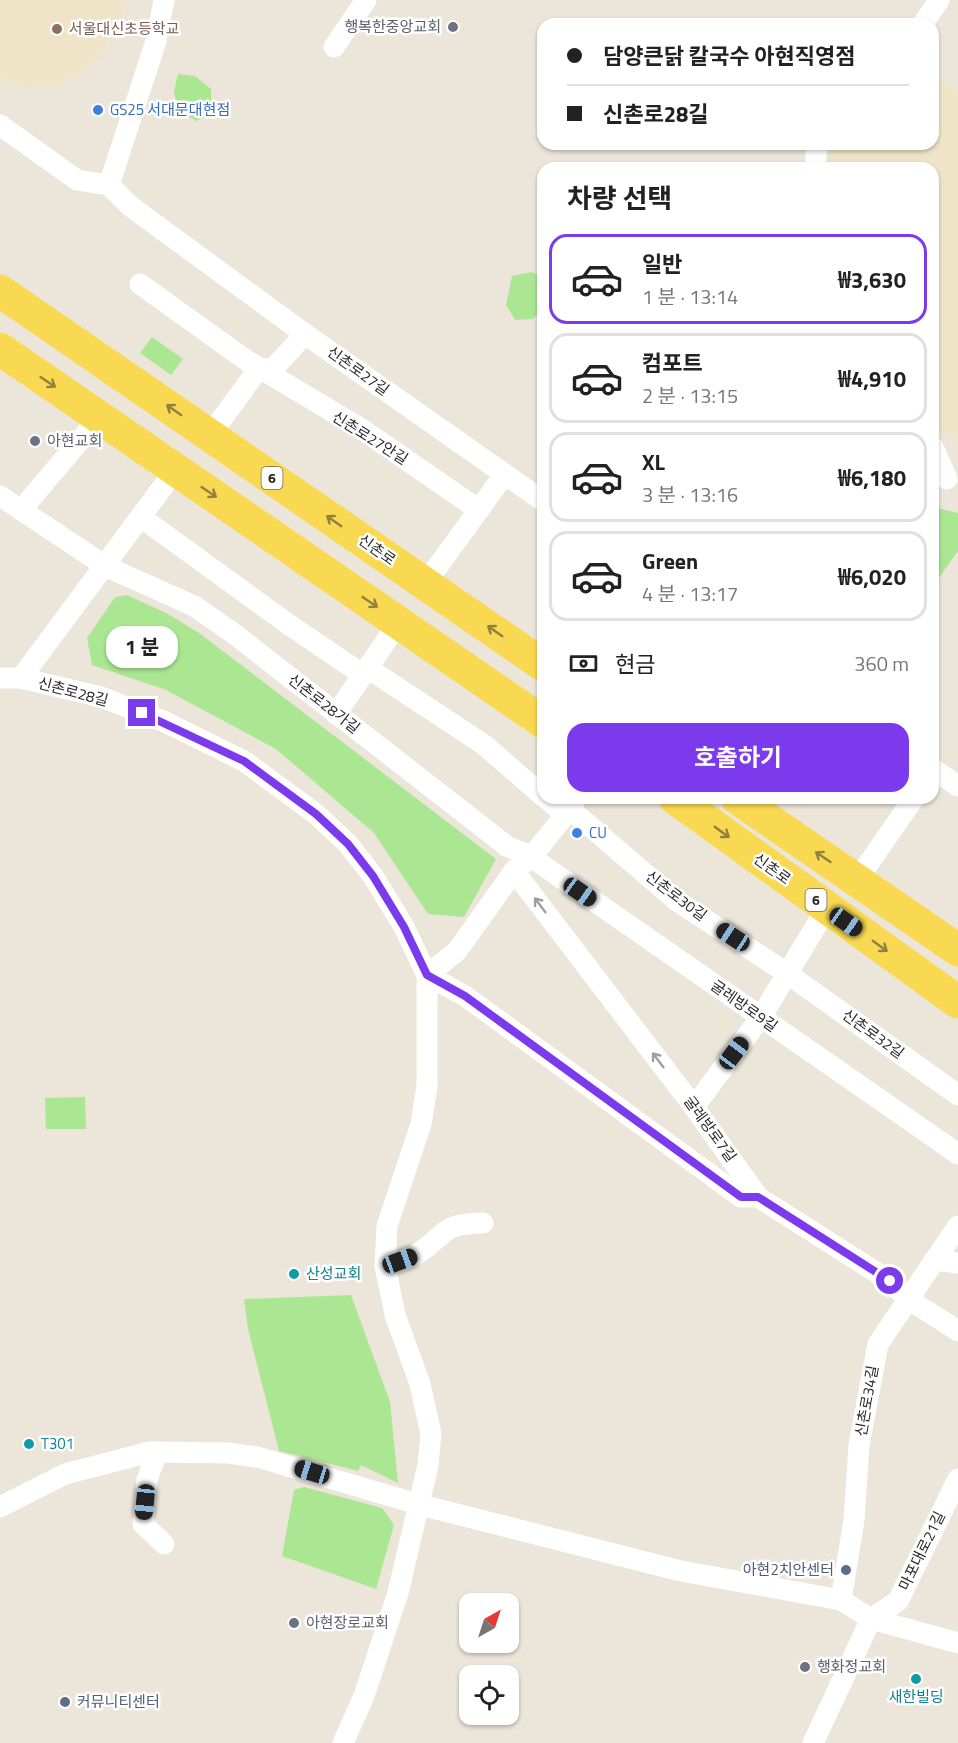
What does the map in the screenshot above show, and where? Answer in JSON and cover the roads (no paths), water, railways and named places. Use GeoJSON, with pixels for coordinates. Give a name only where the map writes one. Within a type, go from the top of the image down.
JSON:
{"type":"FeatureCollection","features":[{"type":"Feature","properties":{"kind":"main road","name":"신촌로"},"geometry":{"type":"LineString","coordinates":[[0,291],[537,661]]}},
{"type":"Feature","properties":{"kind":"main road"},"geometry":{"type":"LineString","coordinates":[[0,349],[537,718]]}},
{"type":"Feature","properties":{"kind":"main road","name":"신촌로"},"geometry":{"type":"LineString","coordinates":[[683,804],[958,1002]]}},
{"type":"Feature","properties":{"kind":"main road"},"geometry":{"type":"LineString","coordinates":[[746,804],[958,950]]}},
{"type":"Feature","properties":{"kind":"street"},"geometry":{"type":"LineString","coordinates":[[0,125],[77,180],[109,184],[156,41],[164,0]]}},
{"type":"Feature","properties":{"kind":"street"},"geometry":{"type":"LineString","coordinates":[[334,47],[366,0]]}},
{"type":"Feature","properties":{"kind":"street"},"geometry":{"type":"LineString","coordinates":[[927,18],[939,0]]}},
{"type":"Feature","properties":{"kind":"street","name":"신촌로27길"},"geometry":{"type":"LineString","coordinates":[[109,184],[130,206],[305,334],[537,497]]}},
{"type":"Feature","properties":{"kind":"street","name":"신촌로27안길"},"geometry":{"type":"LineString","coordinates":[[140,284],[260,368],[360,428],[478,510]]}},
{"type":"Feature","properties":{"kind":"street"},"geometry":{"type":"LineString","coordinates":[[210,435],[260,368],[272,370],[305,334]]}},
{"type":"Feature","properties":{"kind":"street"},"geometry":{"type":"LineString","coordinates":[[21,510],[100,417]]}},
{"type":"Feature","properties":{"kind":"street"},"geometry":{"type":"LineString","coordinates":[[939,462],[946,479]]}},
{"type":"Feature","properties":{"kind":"street","name":"신촌로28길"},"geometry":{"type":"LineString","coordinates":[[176,469],[107,567],[21,678],[101,697],[163,721],[253,768],[316,814],[348,844],[373,876],[392,907],[427,975]]}},
{"type":"Feature","properties":{"kind":"street"},"geometry":{"type":"LineString","coordinates":[[425,584],[504,475]]}},
{"type":"Feature","properties":{"kind":"street","name":"신촌로28가길"},"geometry":{"type":"LineString","coordinates":[[0,496],[107,567],[194,606],[508,847],[532,856]]}},
{"type":"Feature","properties":{"kind":"street"},"geometry":{"type":"LineString","coordinates":[[142,518],[288,624],[359,672],[369,669]]}},
{"type":"Feature","properties":{"kind":"street"},"geometry":{"type":"LineString","coordinates":[[336,714],[369,669],[399,622]]}},
{"type":"Feature","properties":{"kind":"street","name":"신촌로30길"},"geometry":{"type":"LineString","coordinates":[[369,669],[483,744],[537,791]]}},
{"type":"Feature","properties":{"kind":"street"},"geometry":{"type":"LineString","coordinates":[[0,678],[21,678]]}},
{"type":"Feature","properties":{"kind":"street"},"geometry":{"type":"LineString","coordinates":[[939,773],[958,786]]}},
{"type":"Feature","properties":{"kind":"street","name":"신촌로30길"},"geometry":{"type":"LineString","coordinates":[[553,804],[560,810],[574,804],[677,901],[788,974]]}},
{"type":"Feature","properties":{"kind":"street"},"geometry":{"type":"LineString","coordinates":[[427,975],[457,951],[514,871],[532,856],[574,804]]}},
{"type":"Feature","properties":{"kind":"street"},"geometry":{"type":"LineString","coordinates":[[857,880],[910,804]]}},
{"type":"Feature","properties":{"kind":"street","name":"굴레방로9길"},"geometry":{"type":"LineString","coordinates":[[532,856],[958,1154]]}},
{"type":"Feature","properties":{"kind":"street","name":"굴레방로7길"},"geometry":{"type":"LineString","coordinates":[[514,871],[694,1107],[758,1197],[890,1281],[908,1299],[958,1331]]}},
{"type":"Feature","properties":{"kind":"street"},"geometry":{"type":"LineString","coordinates":[[694,1107],[761,1017],[827,908]]}},
{"type":"Feature","properties":{"kind":"street","name":"신촌로32길"},"geometry":{"type":"LineString","coordinates":[[788,974],[958,1095]]}},
{"type":"Feature","properties":{"kind":"street"},"geometry":{"type":"LineString","coordinates":[[427,975],[465,996],[741,1197],[758,1197]]}},
{"type":"Feature","properties":{"kind":"street"},"geometry":{"type":"LineString","coordinates":[[343,1743],[364,1696],[398,1593],[421,1504],[431,1434],[420,1384],[395,1315],[385,1266],[387,1226],[421,1124],[427,1086],[427,975]]}},
{"type":"Feature","properties":{"kind":"street"},"geometry":{"type":"LineString","coordinates":[[385,1266],[415,1255],[440,1233],[457,1224],[483,1223]]}},
{"type":"Feature","properties":{"kind":"street","name":"신촌로34길"},"geometry":{"type":"LineString","coordinates":[[841,1600],[854,1520],[859,1445],[878,1344],[958,1226]]}},
{"type":"Feature","properties":{"kind":"street"},"geometry":{"type":"LineString","coordinates":[[934,1260],[958,1263]]}},
{"type":"Feature","properties":{"kind":"street"},"geometry":{"type":"LineString","coordinates":[[158,1452],[147,1480],[143,1524],[164,1544]]}},
{"type":"Feature","properties":{"kind":"street"},"geometry":{"type":"LineString","coordinates":[[0,1507],[65,1474],[158,1452],[228,1453],[257,1457],[421,1504],[681,1571],[841,1600],[871,1619],[958,1643]]}},
{"type":"Feature","properties":{"kind":"street","name":"마포대로21길"},"geometry":{"type":"LineString","coordinates":[[871,1619],[898,1601],[958,1479]]}},
{"type":"Feature","properties":{"kind":"street"},"geometry":{"type":"LineString","coordinates":[[813,1743],[871,1619]]}},
{"type":"Feature","properties":{"kind":"place","name":"행복한중앙교회"},"geometry":{"type":"Point","coordinates":[453,27]}},
{"type":"Feature","properties":{"kind":"place","name":"서울대신초등학교"},"geometry":{"type":"Point","coordinates":[57,29]}},
{"type":"Feature","properties":{"kind":"place","name":"GS25 서대문대현점"},"geometry":{"type":"Point","coordinates":[98,110]}},
{"type":"Feature","properties":{"kind":"place","name":"아현교회"},"geometry":{"type":"Point","coordinates":[35,441]}},
{"type":"Feature","properties":{"kind":"place","name":"CU"},"geometry":{"type":"Point","coordinates":[577,833]}},
{"type":"Feature","properties":{"kind":"place","name":"산성교회"},"geometry":{"type":"Point","coordinates":[294,1274]}},
{"type":"Feature","properties":{"kind":"place","name":"T301"},"geometry":{"type":"Point","coordinates":[29,1444]}},
{"type":"Feature","properties":{"kind":"place","name":"아현2치안센터"},"geometry":{"type":"Point","coordinates":[846,1570]}},
{"type":"Feature","properties":{"kind":"place","name":"아현장로교회"},"geometry":{"type":"Point","coordinates":[294,1623]}},
{"type":"Feature","properties":{"kind":"place","name":"행화정교회"},"geometry":{"type":"Point","coordinates":[805,1667]}},
{"type":"Feature","properties":{"kind":"place","name":"새한빌딩"},"geometry":{"type":"Point","coordinates":[916,1679]}},
{"type":"Feature","properties":{"kind":"place","name":"커뮤니티센터"},"geometry":{"type":"Point","coordinates":[65,1702]}}]}
